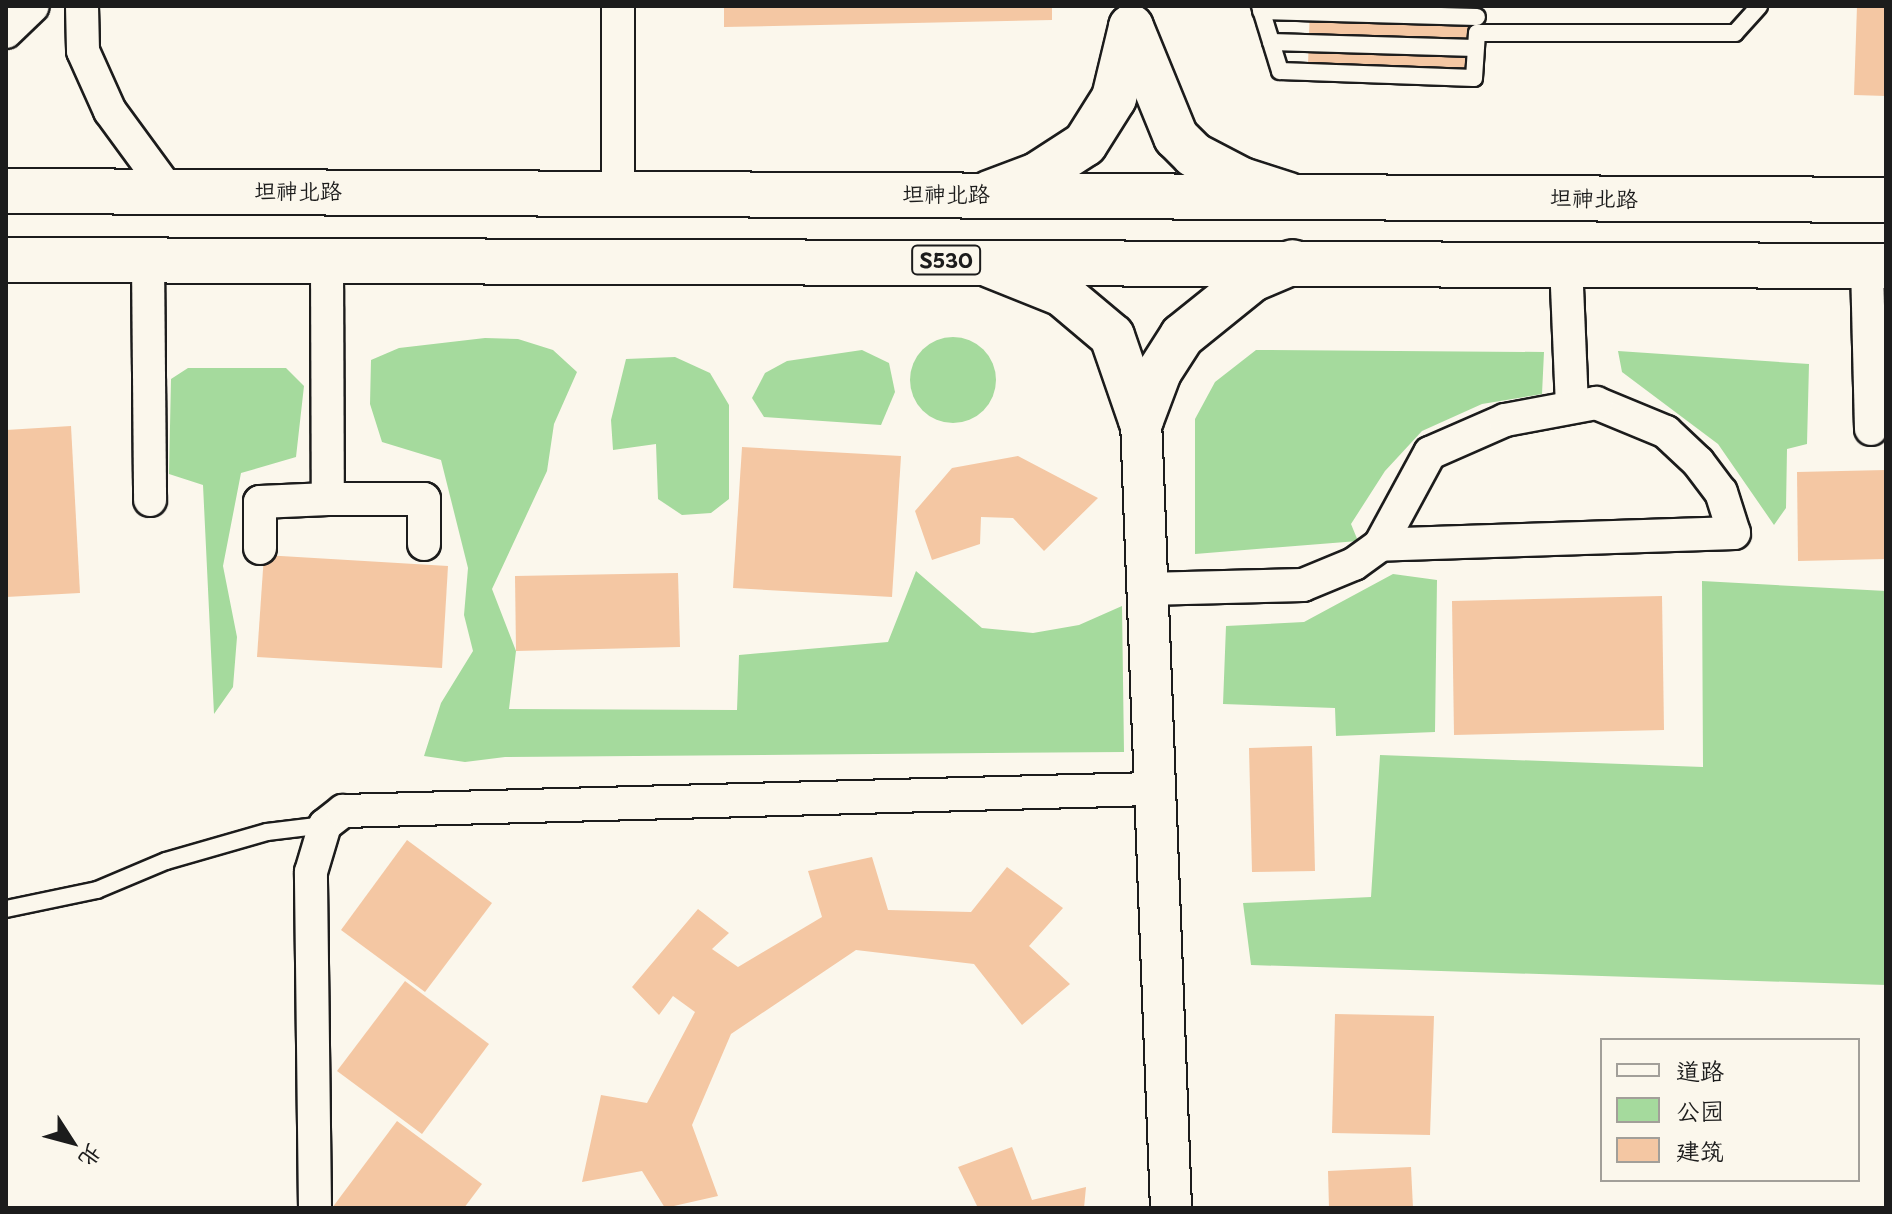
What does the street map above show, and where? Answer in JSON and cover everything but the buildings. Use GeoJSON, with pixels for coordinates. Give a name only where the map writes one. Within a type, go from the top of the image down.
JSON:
{"type":"FeatureCollection","features":[{"type":"Feature","properties":{"kind":"main road"},"geometry":{"type":"LineString","coordinates":[[989,193],[1037,175],[1085,144],[1114,98],[1131,16]]}},
{"type":"Feature","properties":{"kind":"main road"},"geometry":{"type":"LineString","coordinates":[[1131,16],[1176,137],[1194,155],[1242,180],[1289,195]]}},
{"type":"Feature","properties":{"kind":"main road","name":"坦神北路"},"geometry":{"type":"LineString","coordinates":[[6,191],[167,189],[1886,200]]}},
{"type":"Feature","properties":{"kind":"main road","name":"S530"},"geometry":{"type":"LineString","coordinates":[[6,260],[972,260],[1876,266]]}},
{"type":"Feature","properties":{"kind":"main road"},"geometry":{"type":"LineString","coordinates":[[972,260],[1031,277],[1086,310],[1112,336],[1141,420]]}},
{"type":"Feature","properties":{"kind":"main road"},"geometry":{"type":"LineString","coordinates":[[1141,420],[1159,372],[1182,336],[1253,279],[1293,262]]}},
{"type":"Feature","properties":{"kind":"street"},"geometry":{"type":"LineString","coordinates":[[6,32],[33,6]]}},
{"type":"Feature","properties":{"kind":"street"},"geometry":{"type":"LineString","coordinates":[[82,6],[83,51],[110,111],[167,189]]}},
{"type":"Feature","properties":{"kind":"street"},"geometry":{"type":"LineString","coordinates":[[618,6],[618,192]]}},
{"type":"Feature","properties":{"kind":"street"},"geometry":{"type":"LineString","coordinates":[[148,260],[150,500]]}},
{"type":"Feature","properties":{"kind":"street"},"geometry":{"type":"LineString","coordinates":[[327,260],[328,499]]}},
{"type":"Feature","properties":{"kind":"street"},"geometry":{"type":"LineString","coordinates":[[1566,263],[1572,404]]}},
{"type":"Feature","properties":{"kind":"street"},"geometry":{"type":"LineString","coordinates":[[1871,429],[1876,266]]}},
{"type":"Feature","properties":{"kind":"street"},"geometry":{"type":"LineString","coordinates":[[1146,589],[1303,585],[1354,564],[1380,545],[1430,453],[1465,433],[1572,404],[1596,403],[1666,432],[1721,492],[1734,533],[1380,545]]}},
{"type":"Feature","properties":{"kind":"street"},"geometry":{"type":"LineString","coordinates":[[1141,420],[1151,789],[1171,1208]]}},
{"type":"Feature","properties":{"kind":"street"},"geometry":{"type":"LineString","coordinates":[[260,548],[260,502],[328,499],[424,499],[424,544]]}},
{"type":"Feature","properties":{"kind":"street"},"geometry":{"type":"LineString","coordinates":[[315,1208],[311,872],[325,825],[343,811],[1151,789]]}},
{"type":"Feature","properties":{"kind":"lane"},"geometry":{"type":"LineString","coordinates":[[1476,26],[1474,78],[1280,71],[1261,9],[1476,26],[1735,33],[1759,6]]}},
{"type":"Feature","properties":{"kind":"lane"},"geometry":{"type":"LineString","coordinates":[[1271,42],[1476,26]]}},
{"type":"Feature","properties":{"kind":"lane"},"geometry":{"type":"LineString","coordinates":[[6,909],[97,890],[166,861],[267,832],[325,825]]}},
{"type":"Feature","properties":{"kind":"green space"},"geometry":{"type":"Polygon","coordinates":[[[953,337],[977,344],[989,356],[996,380],[989,404],[977,416],[953,423],[929,416],[917,404],[910,380],[917,356],[929,344],[953,337]]]}},
{"type":"Feature","properties":{"kind":"green space"},"geometry":{"type":"Polygon","coordinates":[[[485,338],[518,339],[553,350],[577,372],[554,424],[547,471],[492,589],[516,651],[509,709],[737,710],[739,655],[888,642],[916,571],[982,628],[1033,633],[1079,625],[1122,606],[1124,752],[505,757],[465,762],[424,756],[441,703],[473,651],[464,615],[468,568],[441,460],[382,442],[370,404],[371,360],[399,348],[485,338]]]}},
{"type":"Feature","properties":{"kind":"green space"},"geometry":{"type":"Polygon","coordinates":[[[862,350],[889,363],[895,392],[881,425],[764,417],[752,398],[765,373],[787,361],[862,350]]]}},
{"type":"Feature","properties":{"kind":"green space"},"geometry":{"type":"Polygon","coordinates":[[[1256,350],[1544,352],[1542,394],[1482,404],[1422,431],[1385,471],[1351,524],[1358,541],[1195,554],[1195,419],[1215,382],[1256,350]]]}},
{"type":"Feature","properties":{"kind":"green space"},"geometry":{"type":"Polygon","coordinates":[[[1618,351],[1809,364],[1807,444],[1787,449],[1786,508],[1774,525],[1718,444],[1622,372],[1618,351]]]}},
{"type":"Feature","properties":{"kind":"green space"},"geometry":{"type":"Polygon","coordinates":[[[675,357],[710,373],[729,405],[729,499],[711,513],[682,515],[658,499],[656,444],[613,450],[611,420],[626,359],[675,357]]]}},
{"type":"Feature","properties":{"kind":"green space"},"geometry":{"type":"Polygon","coordinates":[[[188,368],[286,368],[304,386],[296,457],[241,473],[223,566],[237,637],[233,687],[214,714],[203,485],[169,474],[171,379],[188,368]]]}},
{"type":"Feature","properties":{"kind":"green space"},"geometry":{"type":"Polygon","coordinates":[[[1393,574],[1437,580],[1435,732],[1336,736],[1335,708],[1223,704],[1226,626],[1304,622],[1393,574]]]}},
{"type":"Feature","properties":{"kind":"green space"},"geometry":{"type":"Polygon","coordinates":[[[1702,581],[1886,591],[1886,985],[1251,965],[1243,903],[1371,897],[1380,755],[1703,767],[1702,581]]]}}]}
